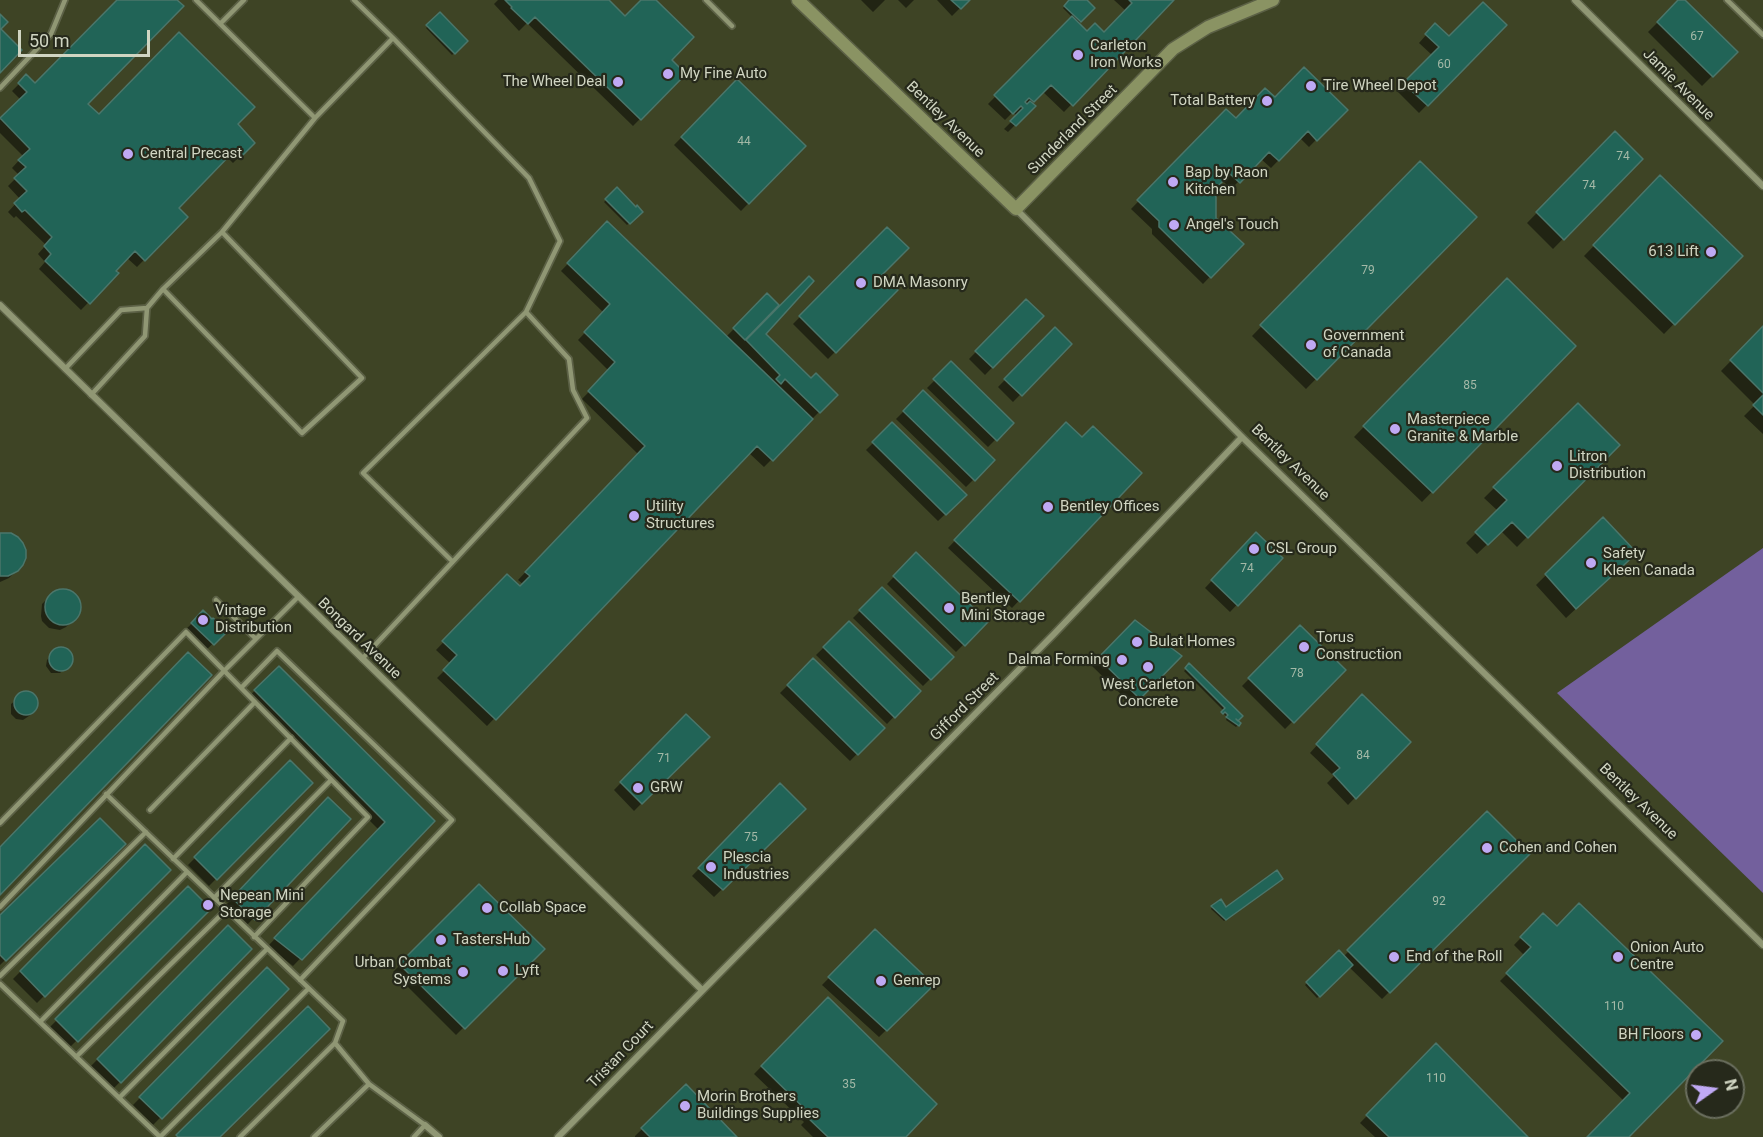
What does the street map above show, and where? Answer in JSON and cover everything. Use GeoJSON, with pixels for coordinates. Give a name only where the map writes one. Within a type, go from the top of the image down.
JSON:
{"type":"FeatureCollection","features":[{"type":"Feature","properties":{"kind":"street","name":"Bentley Avenue"},"geometry":{"type":"LineString","coordinates":[[798,0],[1016,209],[1242,437],[1763,945]]}},
{"type":"Feature","properties":{"kind":"street","name":"Sunderland Street"},"geometry":{"type":"LineString","coordinates":[[1016,209],[1173,50],[1208,27],[1273,0]]}},
{"type":"Feature","properties":{"kind":"street","name":"Jamie Avenue"},"geometry":{"type":"LineString","coordinates":[[1575,0],[1763,186]]}},
{"type":"Feature","properties":{"kind":"street","name":"Bongard Avenue"},"geometry":{"type":"LineString","coordinates":[[0,305],[702,990]]}},
{"type":"Feature","properties":{"kind":"street","name":"Gifford Street"},"geometry":{"type":"LineString","coordinates":[[702,990],[1054,634],[1242,437]]}},
{"type":"Feature","properties":{"kind":"street","name":"Tristan Court"},"geometry":{"type":"LineString","coordinates":[[558,1137],[702,990]]}},
{"type":"Feature","properties":{"kind":"street"},"geometry":{"type":"LineString","coordinates":[[424,1125],[439,1137]]}},
{"type":"Feature","properties":{"kind":"lane"},"geometry":{"type":"LineString","coordinates":[[0,88],[51,34],[65,0]]}},
{"type":"Feature","properties":{"kind":"lane"},"geometry":{"type":"LineString","coordinates":[[196,0],[315,118]]}},
{"type":"Feature","properties":{"kind":"lane"},"geometry":{"type":"LineString","coordinates":[[220,24],[244,0]]}},
{"type":"Feature","properties":{"kind":"lane"},"geometry":{"type":"LineString","coordinates":[[354,0],[529,178],[560,241],[526,312],[363,473],[452,561]]}},
{"type":"Feature","properties":{"kind":"lane"},"geometry":{"type":"LineString","coordinates":[[706,0],[732,26]]}},
{"type":"Feature","properties":{"kind":"lane"},"geometry":{"type":"LineString","coordinates":[[1727,0],[1763,35]]}},
{"type":"Feature","properties":{"kind":"lane"},"geometry":{"type":"LineString","coordinates":[[91,395],[145,336],[147,308],[222,232],[315,118],[393,38]]}},
{"type":"Feature","properties":{"kind":"lane"},"geometry":{"type":"LineString","coordinates":[[163,290],[302,433],[362,378],[222,232]]}},
{"type":"Feature","properties":{"kind":"lane"},"geometry":{"type":"LineString","coordinates":[[65,369],[120,310],[147,308]]}},
{"type":"Feature","properties":{"kind":"lane"},"geometry":{"type":"LineString","coordinates":[[362,658],[587,418],[573,390],[569,359],[526,312]]}},
{"type":"Feature","properties":{"kind":"lane"},"geometry":{"type":"LineString","coordinates":[[0,907],[224,671],[298,597]]}},
{"type":"Feature","properties":{"kind":"lane"},"geometry":{"type":"LineString","coordinates":[[216,600],[256,639]]}},
{"type":"Feature","properties":{"kind":"lane"},"geometry":{"type":"LineString","coordinates":[[0,823],[186,632],[368,817],[254,937]]}},
{"type":"Feature","properties":{"kind":"lane"},"geometry":{"type":"LineString","coordinates":[[240,687],[277,651],[452,820],[300,980]]}},
{"type":"Feature","properties":{"kind":"lane"},"geometry":{"type":"LineString","coordinates":[[150,810],[255,702]]}},
{"type":"Feature","properties":{"kind":"lane"},"geometry":{"type":"LineString","coordinates":[[173,859],[291,738]]}},
{"type":"Feature","properties":{"kind":"lane"},"geometry":{"type":"LineString","coordinates":[[214,898],[331,780]]}},
{"type":"Feature","properties":{"kind":"lane"},"geometry":{"type":"LineString","coordinates":[[106,794],[343,1022],[335,1042],[240,1137]]}},
{"type":"Feature","properties":{"kind":"lane"},"geometry":{"type":"LineString","coordinates":[[0,976],[146,832]]}},
{"type":"Feature","properties":{"kind":"lane"},"geometry":{"type":"LineString","coordinates":[[40,1022],[188,872]]}},
{"type":"Feature","properties":{"kind":"lane"},"geometry":{"type":"LineString","coordinates":[[76,1057],[226,910]]}},
{"type":"Feature","properties":{"kind":"lane"},"geometry":{"type":"LineString","coordinates":[[119,1098],[267,949]]}},
{"type":"Feature","properties":{"kind":"lane"},"geometry":{"type":"LineString","coordinates":[[0,984],[160,1137],[308,989]]}},
{"type":"Feature","properties":{"kind":"lane"},"geometry":{"type":"LineString","coordinates":[[335,1042],[369,1084],[424,1125],[414,1137]]}},
{"type":"Feature","properties":{"kind":"lane"},"geometry":{"type":"LineString","coordinates":[[314,1137],[369,1084]]}},
{"type":"Feature","properties":{"kind":"shaded area"},"geometry":{"type":"Polygon","coordinates":[[[1763,548],[1763,893],[1557,693],[1763,548]]]}},
{"type":"Feature","properties":{"kind":"building","name":"Central Precast"},"geometry":{"type":"Polygon","coordinates":[[[117,0],[177,0],[184,6],[88,104],[99,114],[179,32],[255,107],[238,124],[255,143],[241,157],[235,150],[179,208],[188,217],[145,261],[135,251],[116,271],[119,273],[90,304],[45,261],[51,254],[44,246],[52,237],[25,210],[22,212],[14,203],[27,191],[14,178],[26,167],[18,160],[30,149],[0,118],[27,92],[18,83],[26,74],[35,83],[117,0]]]}},
{"type":"Feature","properties":{"kind":"building"},"geometry":{"type":"Polygon","coordinates":[[[505,0],[609,0],[625,16],[641,0],[656,0],[694,37],[672,60],[686,74],[641,120],[535,17],[528,24],[505,0]]]}},
{"type":"Feature","properties":{"kind":"building"},"geometry":{"type":"Polygon","coordinates":[[[951,0],[970,0],[961,9],[951,0]]]}},
{"type":"Feature","properties":{"kind":"building"},"geometry":{"type":"Polygon","coordinates":[[[1069,0],[1087,0],[1095,8],[1081,22],[1064,6],[1069,0]]]}},
{"type":"Feature","properties":{"kind":"building","name":"Carleton Iron Works"},"geometry":{"type":"Polygon","coordinates":[[[1129,0],[1174,0],[1073,106],[1051,85],[1034,102],[1029,98],[1025,102],[1027,104],[1030,101],[1036,106],[1016,126],[1010,121],[1023,108],[1021,106],[1013,114],[994,95],[1072,16],[1087,31],[1095,23],[1104,32],[1132,3],[1129,0]]]}},
{"type":"Feature","properties":{"kind":"building"},"geometry":{"type":"Polygon","coordinates":[[[1678,0],[1685,0],[1738,52],[1713,77],[1657,22],[1678,0]]]}},
{"type":"Feature","properties":{"kind":"building"},"geometry":{"type":"Polygon","coordinates":[[[1483,2],[1507,25],[1428,106],[1403,83],[1439,47],[1425,34],[1435,23],[1449,36],[1483,2]]]}},
{"type":"Feature","properties":{"kind":"building"},"geometry":{"type":"Polygon","coordinates":[[[440,12],[468,41],[455,54],[426,25],[440,12]]]}},
{"type":"Feature","properties":{"kind":"building"},"geometry":{"type":"Polygon","coordinates":[[[0,14],[8,22],[1,29],[22,50],[0,73],[0,14]]]}},
{"type":"Feature","properties":{"kind":"building"},"geometry":{"type":"Polygon","coordinates":[[[1304,67],[1348,110],[1317,141],[1308,131],[1279,161],[1269,152],[1240,183],[1230,174],[1216,188],[1216,218],[1244,244],[1211,278],[1159,227],[1159,221],[1137,200],[1226,109],[1236,118],[1265,88],[1275,97],[1304,67]]]}},
{"type":"Feature","properties":{"kind":"building"},"geometry":{"type":"Polygon","coordinates":[[[737,79],[806,146],[749,204],[681,137],[737,79]]]}},
{"type":"Feature","properties":{"kind":"building"},"geometry":{"type":"Polygon","coordinates":[[[1615,131],[1643,159],[1564,240],[1536,212],[1615,131]]]}},
{"type":"Feature","properties":{"kind":"building"},"geometry":{"type":"Polygon","coordinates":[[[1420,161],[1477,217],[1317,380],[1260,325],[1420,161]]]}},
{"type":"Feature","properties":{"kind":"building"},"geometry":{"type":"Polygon","coordinates":[[[1660,175],[1743,256],[1675,325],[1593,245],[1660,175]]]}},
{"type":"Feature","properties":{"kind":"building"},"geometry":{"type":"Polygon","coordinates":[[[617,187],[643,212],[630,224],[605,199],[617,187]]]}},
{"type":"Feature","properties":{"kind":"building","name":"Utility Structures"},"geometry":{"type":"Polygon","coordinates":[[[607,221],[813,419],[773,461],[757,446],[496,720],[443,670],[457,655],[442,641],[507,574],[520,586],[530,576],[525,572],[645,446],[588,391],[615,362],[584,332],[610,304],[567,263],[607,221]]]}},
{"type":"Feature","properties":{"kind":"building","name":"DMA Masonry"},"geometry":{"type":"Polygon","coordinates":[[[887,227],[909,248],[882,275],[898,290],[836,353],[799,316],[887,227]]]}},
{"type":"Feature","properties":{"kind":"building"},"geometry":{"type":"Polygon","coordinates":[[[809,276],[814,281],[766,334],[811,378],[816,373],[838,395],[820,413],[785,379],[781,384],[776,379],[780,375],[746,340],[809,276]]]}},
{"type":"Feature","properties":{"kind":"building"},"geometry":{"type":"Polygon","coordinates":[[[1507,278],[1576,346],[1433,493],[1363,426],[1507,278]]]}},
{"type":"Feature","properties":{"kind":"building"},"geometry":{"type":"Polygon","coordinates":[[[767,293],[779,305],[745,340],[733,328],[767,293]]]}},
{"type":"Feature","properties":{"kind":"building"},"geometry":{"type":"Polygon","coordinates":[[[1026,299],[1044,316],[993,368],[975,351],[1026,299]]]}},
{"type":"Feature","properties":{"kind":"building"},"geometry":{"type":"Polygon","coordinates":[[[1763,326],[1763,393],[1730,360],[1763,326]]]}},
{"type":"Feature","properties":{"kind":"building"},"geometry":{"type":"Polygon","coordinates":[[[1055,327],[1072,344],[1022,396],[1004,379],[1055,327]]]}},
{"type":"Feature","properties":{"kind":"building"},"geometry":{"type":"Polygon","coordinates":[[[951,361],[1014,423],[997,441],[933,379],[951,361]]]}},
{"type":"Feature","properties":{"kind":"building"},"geometry":{"type":"Polygon","coordinates":[[[923,390],[995,460],[975,481],[903,411],[923,390]]]}},
{"type":"Feature","properties":{"kind":"building"},"geometry":{"type":"Polygon","coordinates":[[[1763,395],[1763,415],[1753,405],[1763,395]]]}},
{"type":"Feature","properties":{"kind":"building","name":"Litron Distribution"},"geometry":{"type":"Polygon","coordinates":[[[1578,403],[1620,445],[1528,538],[1512,522],[1488,545],[1475,532],[1507,500],[1493,487],[1578,403]]]}},
{"type":"Feature","properties":{"kind":"building"},"geometry":{"type":"Polygon","coordinates":[[[892,422],[967,495],[946,515],[872,442],[892,422]]]}},
{"type":"Feature","properties":{"kind":"building","name":"Bentley Offices"},"geometry":{"type":"Polygon","coordinates":[[[1066,422],[1082,437],[1093,426],[1142,473],[1020,602],[954,540],[1066,422]]]}},
{"type":"Feature","properties":{"kind":"building","name":"Safety Kleen Canada"},"geometry":{"type":"Polygon","coordinates":[[[1603,517],[1637,553],[1576,609],[1545,574],[1603,517]]]}},
{"type":"Feature","properties":{"kind":"building"},"geometry":{"type":"Polygon","coordinates":[[[1256,532],[1283,558],[1238,606],[1211,580],[1256,532]]]}},
{"type":"Feature","properties":{"kind":"building"},"geometry":{"type":"Polygon","coordinates":[[[0,533],[11,533],[18,537],[26,550],[23,565],[18,571],[8,576],[0,576],[0,533]]]}},
{"type":"Feature","properties":{"kind":"building"},"geometry":{"type":"Polygon","coordinates":[[[916,552],[988,622],[965,646],[893,576],[916,552]]]}},
{"type":"Feature","properties":{"kind":"building"},"geometry":{"type":"Polygon","coordinates":[[[882,587],[954,657],[931,680],[859,610],[882,587]]]}},
{"type":"Feature","properties":{"kind":"building"},"geometry":{"type":"Polygon","coordinates":[[[63,589],[76,594],[81,607],[76,620],[63,625],[50,620],[45,607],[50,594],[63,589]]]}},
{"type":"Feature","properties":{"kind":"building"},"geometry":{"type":"Polygon","coordinates":[[[203,610],[218,622],[217,624],[226,633],[214,645],[191,623],[203,610]]]}},
{"type":"Feature","properties":{"kind":"building"},"geometry":{"type":"Polygon","coordinates":[[[1135,620],[1182,656],[1140,699],[1098,658],[1135,620]]]}},
{"type":"Feature","properties":{"kind":"building"},"geometry":{"type":"Polygon","coordinates":[[[849,621],[921,691],[895,718],[823,647],[849,621]]]}},
{"type":"Feature","properties":{"kind":"building"},"geometry":{"type":"Polygon","coordinates":[[[1300,625],[1346,670],[1294,723],[1248,678],[1300,625]]]}},
{"type":"Feature","properties":{"kind":"building"},"geometry":{"type":"Polygon","coordinates":[[[61,647],[69,651],[73,659],[69,667],[61,671],[53,667],[49,659],[53,651],[61,647]]]}},
{"type":"Feature","properties":{"kind":"building"},"geometry":{"type":"Polygon","coordinates":[[[188,652],[212,675],[0,895],[0,847],[188,652]]]}},
{"type":"Feature","properties":{"kind":"building"},"geometry":{"type":"Polygon","coordinates":[[[813,658],[885,728],[858,755],[787,685],[813,658]]]}},
{"type":"Feature","properties":{"kind":"building"},"geometry":{"type":"Polygon","coordinates":[[[1189,663],[1243,716],[1238,721],[1241,723],[1239,726],[1226,717],[1228,715],[1225,712],[1223,714],[1221,712],[1225,708],[1185,668],[1189,663]]]}},
{"type":"Feature","properties":{"kind":"building"},"geometry":{"type":"Polygon","coordinates":[[[279,666],[435,821],[302,960],[274,938],[385,822],[254,690],[279,666]]]}},
{"type":"Feature","properties":{"kind":"building"},"geometry":{"type":"Polygon","coordinates":[[[26,691],[35,694],[38,703],[35,712],[26,715],[17,712],[14,703],[17,694],[26,691]]]}},
{"type":"Feature","properties":{"kind":"building"},"geometry":{"type":"Polygon","coordinates":[[[1362,694],[1411,742],[1356,799],[1333,774],[1340,768],[1316,744],[1362,694]]]}},
{"type":"Feature","properties":{"kind":"building"},"geometry":{"type":"Polygon","coordinates":[[[686,714],[710,737],[642,804],[620,782],[686,714]]]}},
{"type":"Feature","properties":{"kind":"building"},"geometry":{"type":"Polygon","coordinates":[[[290,760],[313,783],[217,880],[194,857],[290,760]]]}},
{"type":"Feature","properties":{"kind":"building"},"geometry":{"type":"Polygon","coordinates":[[[780,783],[806,809],[723,890],[698,868],[780,783]]]}},
{"type":"Feature","properties":{"kind":"building"},"geometry":{"type":"Polygon","coordinates":[[[328,797],[351,819],[255,920],[232,898],[328,797]]]}},
{"type":"Feature","properties":{"kind":"building"},"geometry":{"type":"Polygon","coordinates":[[[1487,811],[1530,854],[1390,993],[1347,950],[1487,811]]]}},
{"type":"Feature","properties":{"kind":"building"},"geometry":{"type":"Polygon","coordinates":[[[100,818],[126,844],[6,961],[0,955],[0,915],[100,818]]]}},
{"type":"Feature","properties":{"kind":"building"},"geometry":{"type":"Polygon","coordinates":[[[145,844],[171,870],[45,997],[20,971],[145,844]]]}},
{"type":"Feature","properties":{"kind":"building"},"geometry":{"type":"Polygon","coordinates":[[[1277,870],[1283,879],[1226,920],[1211,906],[1221,899],[1226,907],[1277,870]]]}},
{"type":"Feature","properties":{"kind":"building"},"geometry":{"type":"Polygon","coordinates":[[[479,884],[545,949],[465,1029],[399,964],[479,884]]]}},
{"type":"Feature","properties":{"kind":"building"},"geometry":{"type":"Polygon","coordinates":[[[188,886],[211,909],[78,1042],[55,1019],[188,886]]]}},
{"type":"Feature","properties":{"kind":"building"},"geometry":{"type":"Polygon","coordinates":[[[1579,903],[1723,1041],[1705,1059],[1685,1059],[1685,1080],[1629,1137],[1587,1137],[1630,1093],[1506,973],[1531,947],[1520,937],[1543,913],[1557,926],[1579,903]]]}},
{"type":"Feature","properties":{"kind":"building"},"geometry":{"type":"Polygon","coordinates":[[[228,925],[252,949],[121,1083],[97,1059],[228,925]]]}},
{"type":"Feature","properties":{"kind":"building","name":"Genrep"},"geometry":{"type":"Polygon","coordinates":[[[875,929],[934,985],[887,1031],[828,977],[875,929]]]}},
{"type":"Feature","properties":{"kind":"building"},"geometry":{"type":"Polygon","coordinates":[[[1339,950],[1353,965],[1320,997],[1306,982],[1339,950]]]}},
{"type":"Feature","properties":{"kind":"building"},"geometry":{"type":"Polygon","coordinates":[[[267,967],[289,989],[162,1119],[139,1097],[267,967]]]}},
{"type":"Feature","properties":{"kind":"building"},"geometry":{"type":"Polygon","coordinates":[[[828,997],[937,1104],[906,1137],[828,1137],[807,1117],[810,1114],[761,1066],[828,997]]]}},
{"type":"Feature","properties":{"kind":"building"},"geometry":{"type":"Polygon","coordinates":[[[308,1006],[330,1029],[220,1137],[178,1137],[176,1135],[308,1006]]]}},
{"type":"Feature","properties":{"kind":"building"},"geometry":{"type":"Polygon","coordinates":[[[1436,1043],[1528,1137],[1389,1137],[1366,1115],[1436,1043]]]}},
{"type":"Feature","properties":{"kind":"building","name":"Morin Brothers Buildings Supplies"},"geometry":{"type":"Polygon","coordinates":[[[686,1084],[737,1137],[650,1137],[641,1128],[686,1084]]]}},
{"type":"Feature","properties":{"kind":"place","name":"Carleton Iron Works"},"geometry":{"type":"Point","coordinates":[1078,55]}},
{"type":"Feature","properties":{"kind":"place","name":"My Fine Auto"},"geometry":{"type":"Point","coordinates":[668,74]}},
{"type":"Feature","properties":{"kind":"place","name":"The Wheel Deal"},"geometry":{"type":"Point","coordinates":[618,82]}},
{"type":"Feature","properties":{"kind":"place","name":"Tire Wheel Depot"},"geometry":{"type":"Point","coordinates":[1311,86]}},
{"type":"Feature","properties":{"kind":"place","name":"Total Battery"},"geometry":{"type":"Point","coordinates":[1267,101]}},
{"type":"Feature","properties":{"kind":"place","name":"Central Precast"},"geometry":{"type":"Point","coordinates":[128,154]}},
{"type":"Feature","properties":{"kind":"place","name":"Bap by Raon Kitchen"},"geometry":{"type":"Point","coordinates":[1173,182]}},
{"type":"Feature","properties":{"kind":"place","name":"Angel's Touch"},"geometry":{"type":"Point","coordinates":[1174,225]}},
{"type":"Feature","properties":{"kind":"place","name":"613 Lift"},"geometry":{"type":"Point","coordinates":[1711,252]}},
{"type":"Feature","properties":{"kind":"place","name":"DMA Masonry"},"geometry":{"type":"Point","coordinates":[861,283]}},
{"type":"Feature","properties":{"kind":"place","name":"Government of Canada"},"geometry":{"type":"Point","coordinates":[1311,345]}},
{"type":"Feature","properties":{"kind":"place","name":"Masterpiece Granite & Marble"},"geometry":{"type":"Point","coordinates":[1395,429]}},
{"type":"Feature","properties":{"kind":"place","name":"Litron Distribution"},"geometry":{"type":"Point","coordinates":[1557,466]}},
{"type":"Feature","properties":{"kind":"place","name":"Bentley Offices"},"geometry":{"type":"Point","coordinates":[1048,507]}},
{"type":"Feature","properties":{"kind":"place","name":"Utility Structures"},"geometry":{"type":"Point","coordinates":[634,516]}},
{"type":"Feature","properties":{"kind":"place","name":"CSL Group"},"geometry":{"type":"Point","coordinates":[1254,549]}},
{"type":"Feature","properties":{"kind":"place","name":"Safety Kleen Canada"},"geometry":{"type":"Point","coordinates":[1591,563]}},
{"type":"Feature","properties":{"kind":"place","name":"Bentley Mini Storage"},"geometry":{"type":"Point","coordinates":[949,608]}},
{"type":"Feature","properties":{"kind":"place","name":"Vintage Distribution"},"geometry":{"type":"Point","coordinates":[203,620]}},
{"type":"Feature","properties":{"kind":"place","name":"Bulat Homes"},"geometry":{"type":"Point","coordinates":[1137,642]}},
{"type":"Feature","properties":{"kind":"place","name":"Torus Construction"},"geometry":{"type":"Point","coordinates":[1304,647]}},
{"type":"Feature","properties":{"kind":"place","name":"Dalma Forming"},"geometry":{"type":"Point","coordinates":[1122,660]}},
{"type":"Feature","properties":{"kind":"place","name":"West Carleton Concrete"},"geometry":{"type":"Point","coordinates":[1148,667]}},
{"type":"Feature","properties":{"kind":"place","name":"GRW"},"geometry":{"type":"Point","coordinates":[638,788]}},
{"type":"Feature","properties":{"kind":"place","name":"Cohen and Cohen"},"geometry":{"type":"Point","coordinates":[1487,848]}},
{"type":"Feature","properties":{"kind":"place","name":"Plescia Industries"},"geometry":{"type":"Point","coordinates":[711,867]}},
{"type":"Feature","properties":{"kind":"place","name":"Nepean Mini Storage"},"geometry":{"type":"Point","coordinates":[208,905]}},
{"type":"Feature","properties":{"kind":"place","name":"Collab Space"},"geometry":{"type":"Point","coordinates":[487,908]}},
{"type":"Feature","properties":{"kind":"place","name":"TastersHub"},"geometry":{"type":"Point","coordinates":[441,940]}},
{"type":"Feature","properties":{"kind":"place","name":"End of the Roll"},"geometry":{"type":"Point","coordinates":[1394,957]}},
{"type":"Feature","properties":{"kind":"place","name":"Onion Auto Centre"},"geometry":{"type":"Point","coordinates":[1618,957]}},
{"type":"Feature","properties":{"kind":"place","name":"Lyft"},"geometry":{"type":"Point","coordinates":[503,971]}},
{"type":"Feature","properties":{"kind":"place","name":"Urban Combat Systems"},"geometry":{"type":"Point","coordinates":[463,972]}},
{"type":"Feature","properties":{"kind":"place","name":"Genrep"},"geometry":{"type":"Point","coordinates":[881,981]}},
{"type":"Feature","properties":{"kind":"place","name":"BH Floors"},"geometry":{"type":"Point","coordinates":[1696,1035]}},
{"type":"Feature","properties":{"kind":"place","name":"Morin Brothers Buildings Supplies"},"geometry":{"type":"Point","coordinates":[685,1106]}}]}
